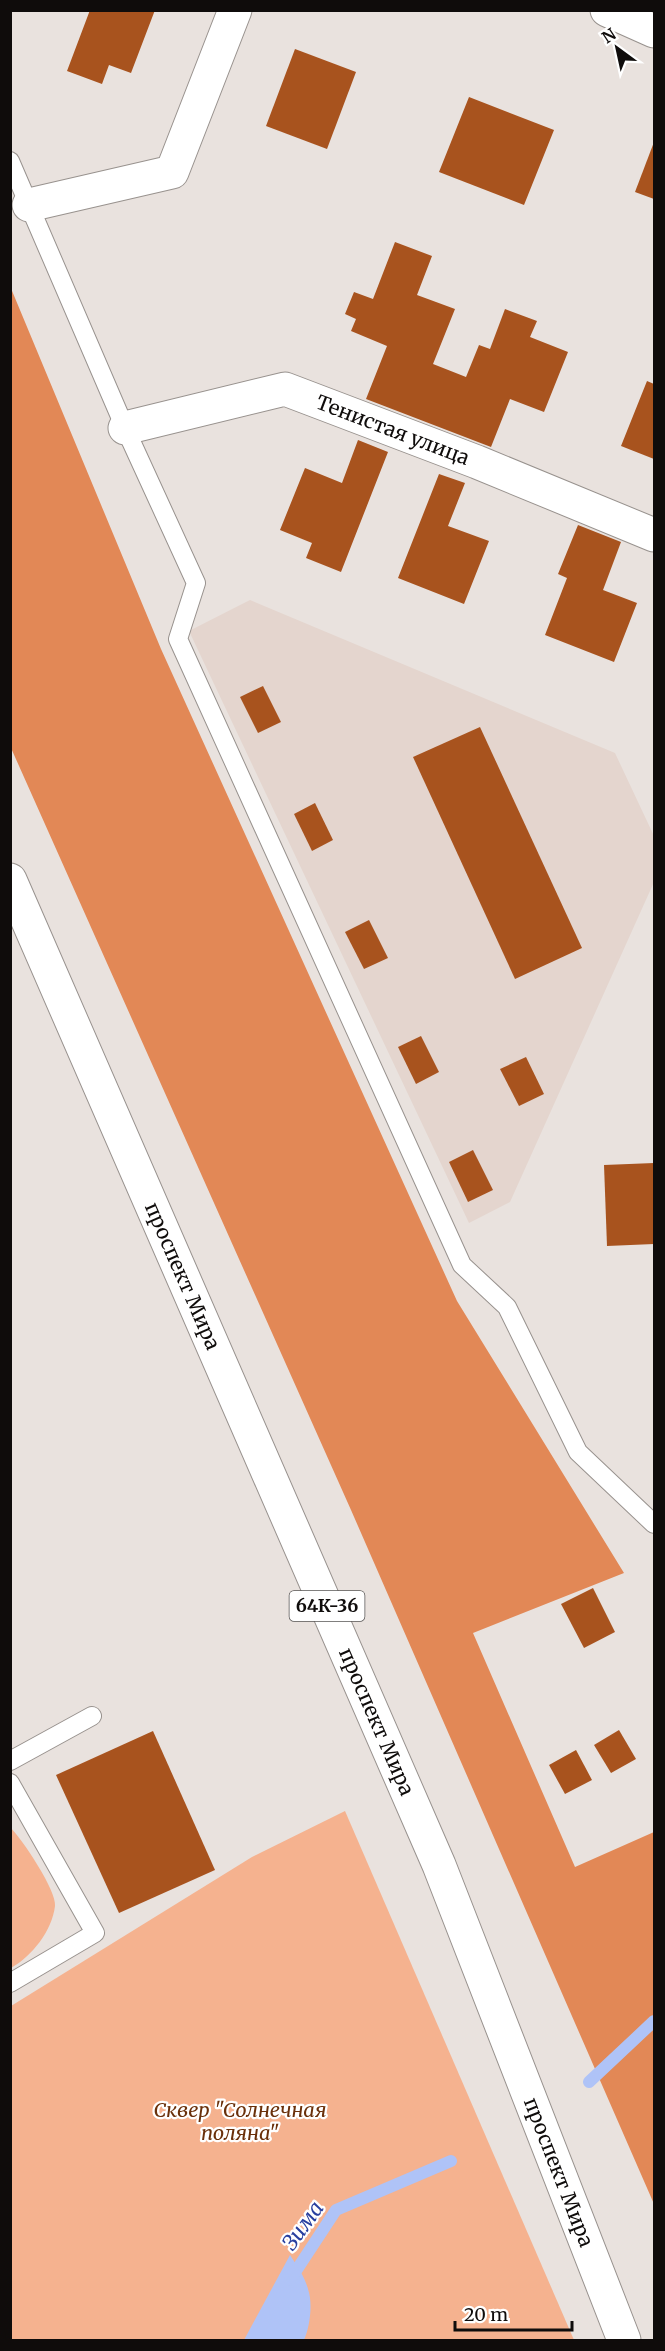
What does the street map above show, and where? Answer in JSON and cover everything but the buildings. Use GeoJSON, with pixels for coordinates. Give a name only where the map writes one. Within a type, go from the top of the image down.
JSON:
{"type":"FeatureCollection","features":[{"type":"Feature","properties":{"kind":"main road"},"geometry":{"type":"LineString","coordinates":[[29,205],[172,172],[235,10]]}},
{"type":"Feature","properties":{"kind":"main road"},"geometry":{"type":"LineString","coordinates":[[607,10],[654,31]]}},
{"type":"Feature","properties":{"kind":"main road","name":"Тенистая улица"},"geometry":{"type":"LineString","coordinates":[[125,428],[285,389],[477,462],[654,535]]}},
{"type":"Feature","properties":{"kind":"main road","name":"проспект Мира"},"geometry":{"type":"LineString","coordinates":[[10,880],[439,1865],[624,2340]]}},
{"type":"Feature","properties":{"kind":"main road"},"geometry":{"type":"LineString","coordinates":[[564,2185],[573,2264],[604,2340]]}},
{"type":"Feature","properties":{"kind":"lane"},"geometry":{"type":"LineString","coordinates":[[10,161],[125,428],[196,583],[178,639],[462,1265],[507,1307],[578,1452],[654,1524]]}},
{"type":"Feature","properties":{"kind":"lane"},"geometry":{"type":"LineString","coordinates":[[10,1761],[92,1716]]}},
{"type":"Feature","properties":{"kind":"lane"},"geometry":{"type":"LineString","coordinates":[[10,1783],[95,1933],[10,1983]]}},
{"type":"Feature","properties":{"kind":"shaded area"},"geometry":{"type":"Polygon","coordinates":[[[10,286],[161,649],[457,1301],[624,1573],[473,1633],[575,1867],[654,1832],[654,2204],[351,1510],[11,748],[10,286]]]}},
{"type":"Feature","properties":{"kind":"shaded area"},"geometry":{"type":"Polygon","coordinates":[[[250,600],[615,753],[654,836],[654,882],[510,1202],[469,1223],[189,631],[250,600]]]}},
{"type":"Feature","properties":{"kind":"green space","name":"Сквер \"Солнечная поляна\""},"geometry":{"type":"Polygon","coordinates":[[[345,1811],[574,2340],[11,2340],[11,2006],[252,1857],[345,1811]]]}},
{"type":"Feature","properties":{"kind":"green space"},"geometry":{"type":"Polygon","coordinates":[[[10,1827],[45,1878],[55,1906],[50,1925],[40,1942],[26,1957],[11,1968],[10,1827]]]}},
{"type":"Feature","properties":{"kind":"water"},"geometry":{"type":"Polygon","coordinates":[[[290,2255],[303,2276],[310,2295],[310,2315],[304,2340],[244,2340],[290,2255]]]}},
{"type":"Feature","properties":{"kind":"waterway","name":"Зима"},"geometry":{"type":"LineString","coordinates":[[589,2082],[654,2021]]}},
{"type":"Feature","properties":{"kind":"waterway","name":"Зима"},"geometry":{"type":"LineString","coordinates":[[290,2280],[336,2210],[451,2161]]}}]}
